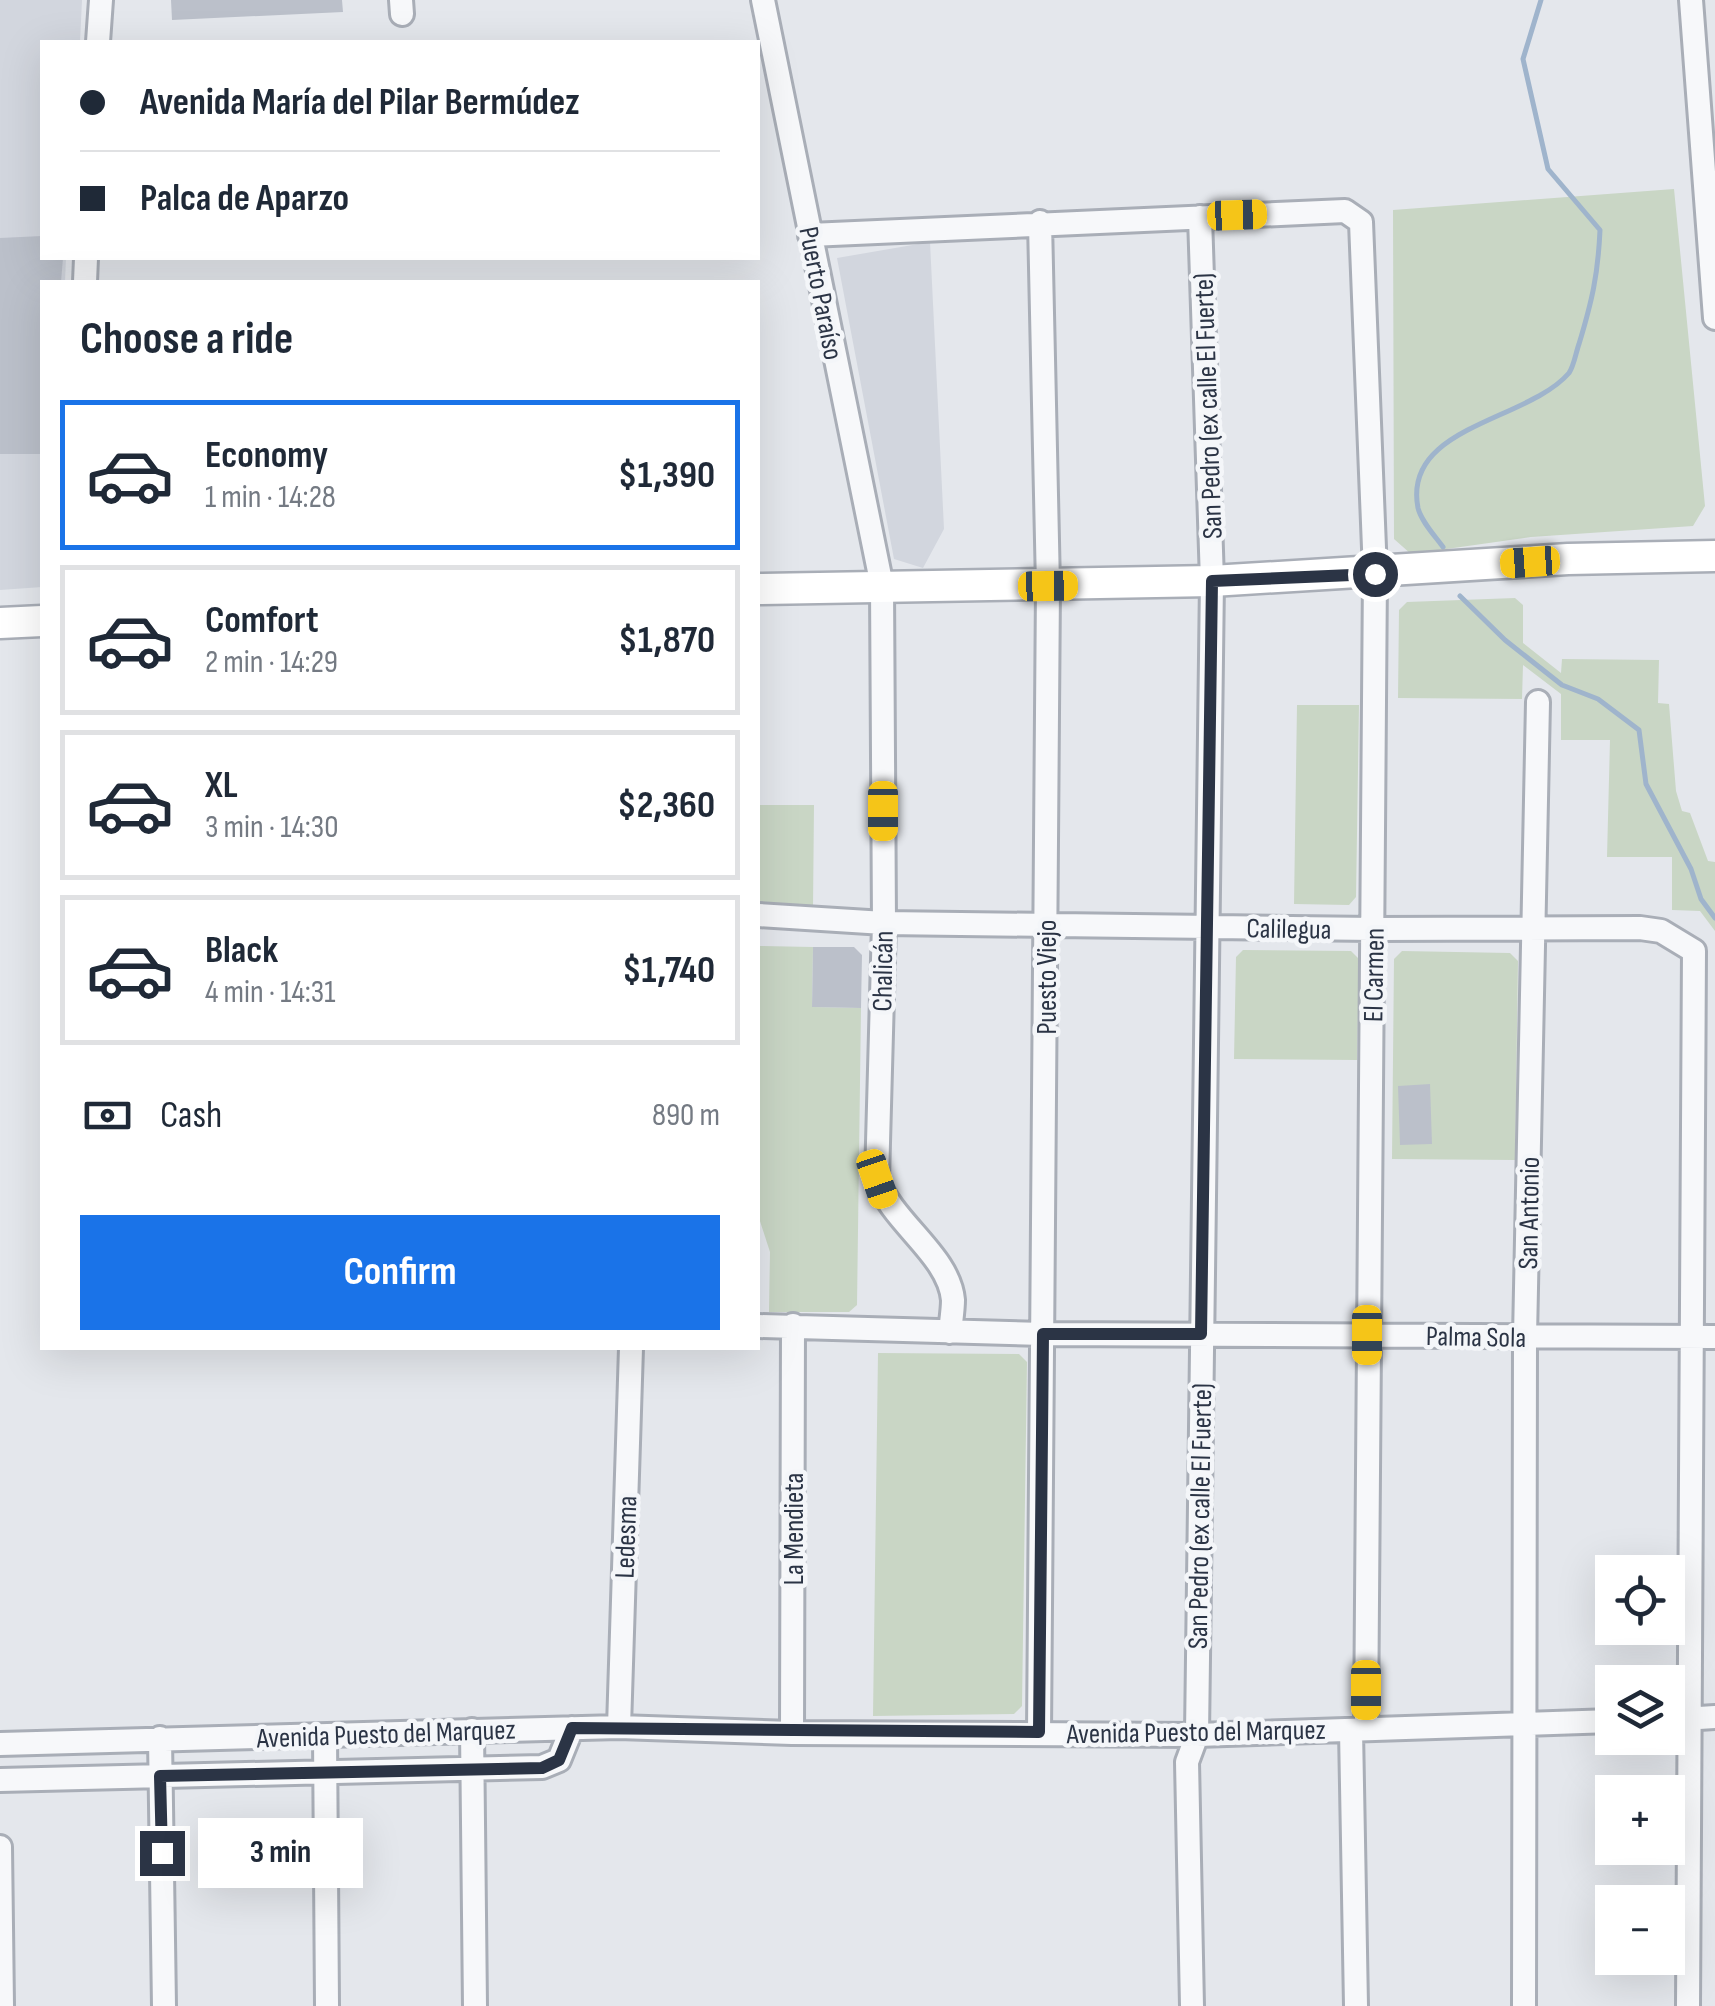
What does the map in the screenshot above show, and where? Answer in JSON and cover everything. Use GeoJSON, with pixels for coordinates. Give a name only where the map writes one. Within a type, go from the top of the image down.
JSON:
{"type":"FeatureCollection","features":[{"type":"Feature","properties":{"kind":"street"},"geometry":{"type":"LineString","coordinates":[[98,40],[101,0]]}},
{"type":"Feature","properties":{"kind":"street","name":"Puerto Paraíso"},"geometry":{"type":"LineString","coordinates":[[763,0],[882,586]]}},
{"type":"Feature","properties":{"kind":"street"},"geometry":{"type":"LineString","coordinates":[[1690,0],[1711,205],[1715,318]]}},
{"type":"Feature","properties":{"kind":"street","name":"El Carmen"},"geometry":{"type":"LineString","coordinates":[[1200,217],[1345,210],[1361,222],[1375,574],[1374,930],[1356,2006]]}},
{"type":"Feature","properties":{"kind":"street"},"geometry":{"type":"LineString","coordinates":[[810,235],[1200,217]]}},
{"type":"Feature","properties":{"kind":"street","name":"San Pedro (ex calle El Fuerte)"},"geometry":{"type":"LineString","coordinates":[[1192,2006],[1188,1762],[1197,1734],[1212,581],[1200,217]]}},
{"type":"Feature","properties":{"kind":"street","name":"Puesto Viejo"},"geometry":{"type":"LineString","coordinates":[[1039,1732],[1048,586],[1040,222]]}},
{"type":"Feature","properties":{"kind":"street"},"geometry":{"type":"LineString","coordinates":[[760,590],[1212,581],[1375,574],[1568,559],[1715,556]]}},
{"type":"Feature","properties":{"kind":"street","name":"Chalicán"},"geometry":{"type":"LineString","coordinates":[[882,586],[884,923],[877,1179],[885,1201],[943,1270],[953,1298],[950,1332]]}},
{"type":"Feature","properties":{"kind":"street"},"geometry":{"type":"LineString","coordinates":[[0,623],[40,621]]}},
{"type":"Feature","properties":{"kind":"street","name":"San Antonio"},"geometry":{"type":"LineString","coordinates":[[1524,2006],[1525,1337],[1538,702]]}},
{"type":"Feature","properties":{"kind":"street","name":"Calilegua"},"geometry":{"type":"LineString","coordinates":[[760,915],[884,923],[1374,930],[1640,928],[1661,932],[1694,951],[1704,1337]]}},
{"type":"Feature","properties":{"kind":"street","name":"La Mendieta"},"geometry":{"type":"LineString","coordinates":[[792,1732],[794,1324]]}},
{"type":"Feature","properties":{"kind":"street","name":"Palma Sola"},"geometry":{"type":"LineString","coordinates":[[760,1326],[1043,1334],[1704,1337]]}},
{"type":"Feature","properties":{"kind":"street"},"geometry":{"type":"LineString","coordinates":[[1682,1665],[1704,1337]]}},
{"type":"Feature","properties":{"kind":"street","name":"Ledesma"},"geometry":{"type":"LineString","coordinates":[[619,1727],[631,1350]]}},
{"type":"Feature","properties":{"kind":"street"},"geometry":{"type":"LineString","coordinates":[[1685,1719],[1715,1717]]}},
{"type":"Feature","properties":{"kind":"street","name":"Avenida Puesto del Marquez"},"geometry":{"type":"LineString","coordinates":[[0,1744],[619,1727],[1197,1734],[1595,1722]]}},
{"type":"Feature","properties":{"kind":"street"},"geometry":{"type":"LineString","coordinates":[[0,1780],[542,1768],[559,1760],[572,1728]]}},
{"type":"Feature","properties":{"kind":"street"},"geometry":{"type":"LineString","coordinates":[[472,1730],[475,2006]]}},
{"type":"Feature","properties":{"kind":"street"},"geometry":{"type":"LineString","coordinates":[[325,1736],[327,2006]]}},
{"type":"Feature","properties":{"kind":"street"},"geometry":{"type":"LineString","coordinates":[[160,1738],[164,2006]]}},
{"type":"Feature","properties":{"kind":"street"},"geometry":{"type":"LineString","coordinates":[[1679,1755],[1688,2006]]}},
{"type":"Feature","properties":{"kind":"street"},"geometry":{"type":"LineString","coordinates":[[0,1847],[2,2006]]}},
{"type":"Feature","properties":{"kind":"shaded area"},"geometry":{"type":"Polygon","coordinates":[[[0,0],[82,0],[80,40],[40,40],[40,260],[66,260],[65,280],[40,280],[40,587],[0,590],[0,0]]]}},
{"type":"Feature","properties":{"kind":"shaded area"},"geometry":{"type":"Polygon","coordinates":[[[930,242],[944,529],[923,568],[894,559],[837,258],[930,242]]]}},
{"type":"Feature","properties":{"kind":"green space"},"geometry":{"type":"Polygon","coordinates":[[[1674,189],[1705,506],[1693,526],[1531,537],[1411,554],[1394,539],[1393,210],[1674,189]]]}},
{"type":"Feature","properties":{"kind":"green space"},"geometry":{"type":"Polygon","coordinates":[[[1515,598],[1523,605],[1523,643],[1561,673],[1562,659],[1659,660],[1658,703],[1669,704],[1676,791],[1682,811],[1690,813],[1708,861],[1715,862],[1715,931],[1700,911],[1672,910],[1672,857],[1607,857],[1610,740],[1561,740],[1561,694],[1523,665],[1522,699],[1398,698],[1399,610],[1407,602],[1515,598]]]}},
{"type":"Feature","properties":{"kind":"green space"},"geometry":{"type":"Polygon","coordinates":[[[1297,705],[1359,705],[1356,897],[1349,905],[1294,904],[1297,705]]]}},
{"type":"Feature","properties":{"kind":"green space"},"geometry":{"type":"Polygon","coordinates":[[[760,805],[814,805],[813,908],[762,907],[760,805]]]}},
{"type":"Feature","properties":{"kind":"green space"},"geometry":{"type":"Polygon","coordinates":[[[760,946],[813,947],[812,1007],[861,1008],[857,1305],[849,1312],[769,1312],[770,1252],[760,1221],[760,946]]]}},
{"type":"Feature","properties":{"kind":"green space"},"geometry":{"type":"Polygon","coordinates":[[[1243,950],[1351,951],[1359,959],[1357,1060],[1234,1059],[1236,957],[1243,950]]]}},
{"type":"Feature","properties":{"kind":"green space"},"geometry":{"type":"Polygon","coordinates":[[[1402,951],[1510,953],[1518,961],[1515,1160],[1392,1159],[1394,959],[1402,951]]]}},
{"type":"Feature","properties":{"kind":"green space"},"geometry":{"type":"Polygon","coordinates":[[[878,1353],[1019,1354],[1027,1362],[1022,1706],[1014,1714],[873,1716],[878,1353]]]}},
{"type":"Feature","properties":{"kind":"building"},"geometry":{"type":"Polygon","coordinates":[[[171,0],[342,0],[343,12],[172,20],[171,0]]]}},
{"type":"Feature","properties":{"kind":"building"},"geometry":{"type":"Polygon","coordinates":[[[40,236],[40,260],[63,260],[61,280],[40,280],[40,454],[0,454],[0,238],[40,236]]]}},
{"type":"Feature","properties":{"kind":"building"},"geometry":{"type":"Polygon","coordinates":[[[813,947],[854,947],[862,955],[861,1008],[812,1007],[813,947]]]}},
{"type":"Feature","properties":{"kind":"building"},"geometry":{"type":"Polygon","coordinates":[[[1430,1084],[1432,1144],[1400,1145],[1398,1086],[1430,1084]]]}},
{"type":"Feature","properties":{"kind":"waterway"},"geometry":{"type":"LineString","coordinates":[[1443,547],[1418,508],[1418,481],[1429,459],[1448,442],[1526,403],[1569,373],[1594,288],[1600,230],[1548,169],[1523,59],[1541,0]]}},
{"type":"Feature","properties":{"kind":"waterway"},"geometry":{"type":"LineString","coordinates":[[1460,596],[1505,640],[1562,685],[1598,699],[1639,730],[1646,784],[1691,869],[1701,899],[1715,918]]}},
{"type":"Feature","properties":{"kind":"route"},"geometry":{"type":"LineString","coordinates":[[162,1853],[160,1776],[542,1768],[559,1760],[572,1728],[1039,1732],[1043,1334],[1201,1334],[1212,581],[1375,574]]}}]}
